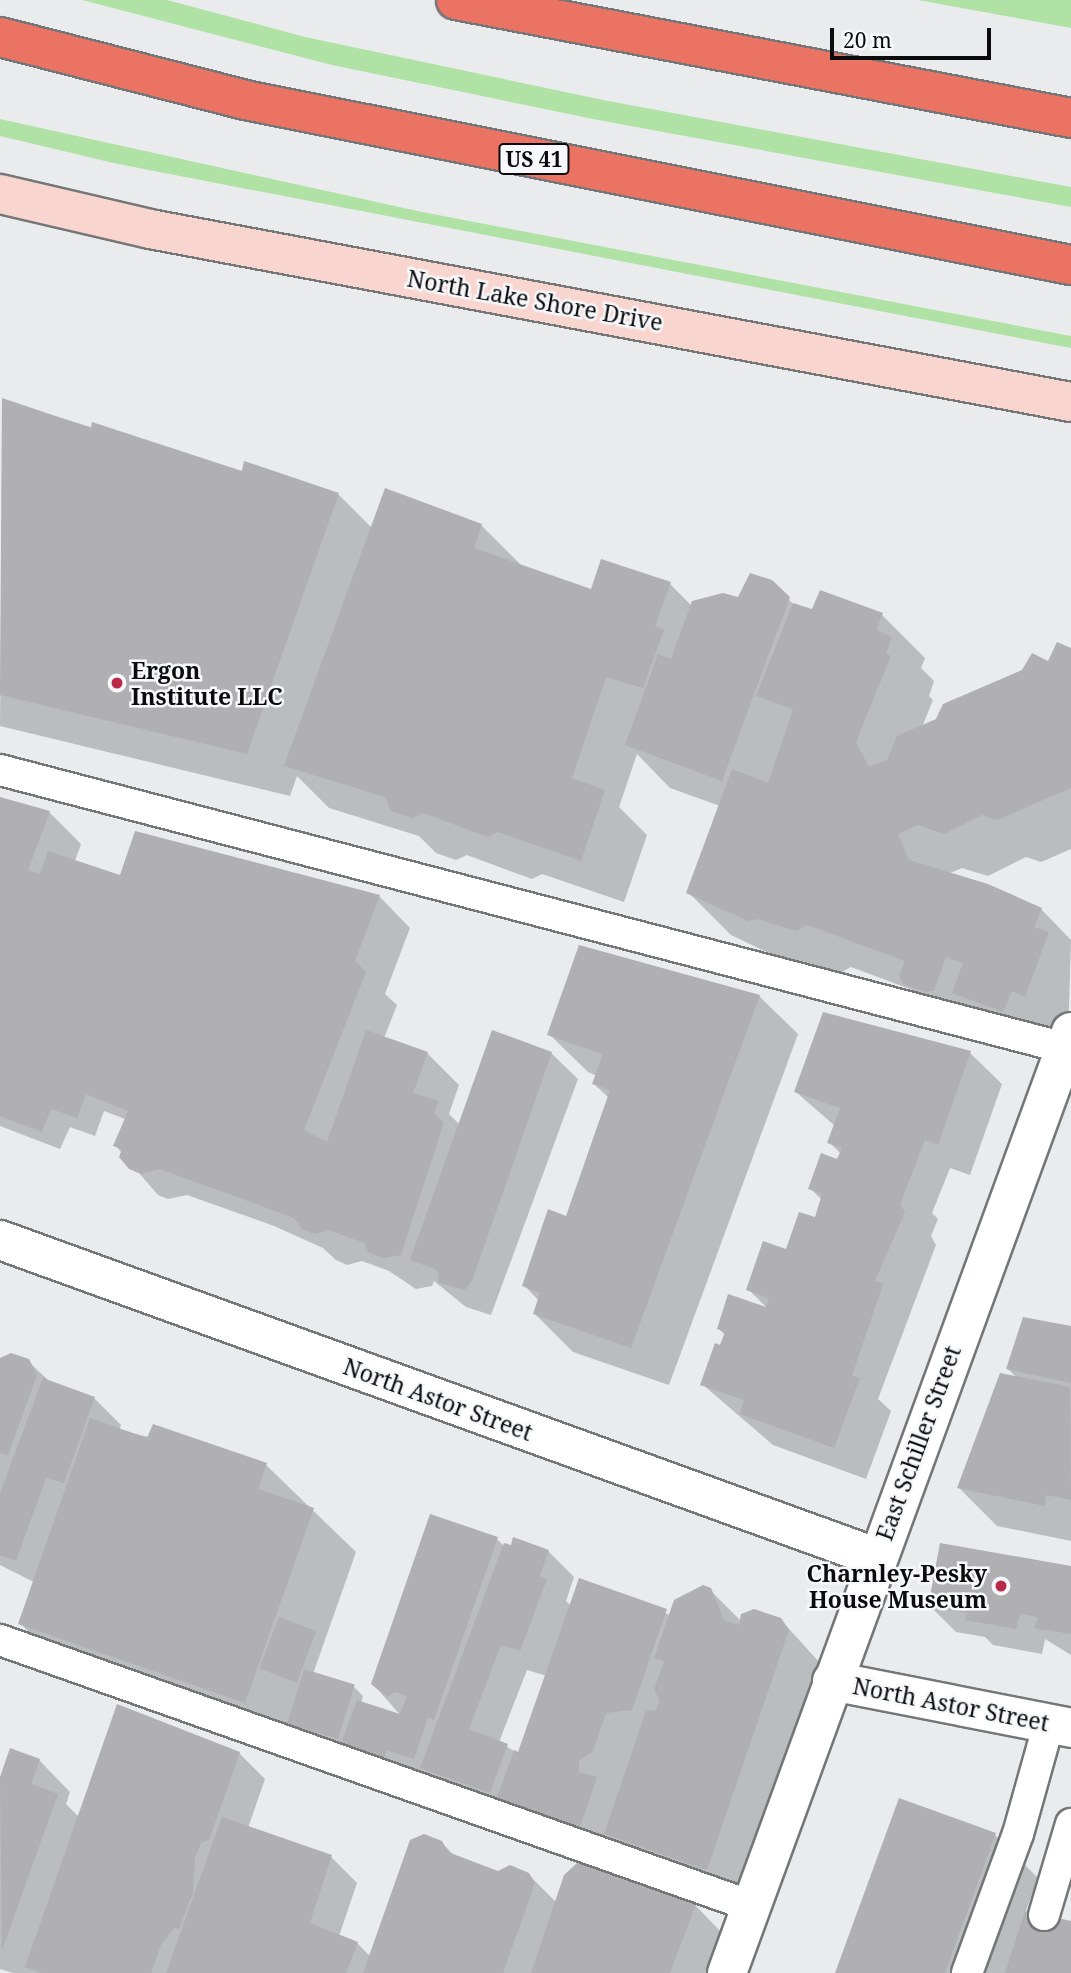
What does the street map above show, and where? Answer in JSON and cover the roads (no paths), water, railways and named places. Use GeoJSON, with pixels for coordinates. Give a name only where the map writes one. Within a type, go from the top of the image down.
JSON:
{"type":"FeatureCollection","features":[{"type":"Feature","properties":{"kind":"highway"},"geometry":{"type":"LineString","coordinates":[[456,0],[1071,118]]}},
{"type":"Feature","properties":{"kind":"highway","name":"US 41"},"geometry":{"type":"LineString","coordinates":[[0,37],[245,100],[1071,265]]}},
{"type":"Feature","properties":{"kind":"main road","name":"North Lake Shore Drive"},"geometry":{"type":"LineString","coordinates":[[0,194],[163,231],[1071,402]]}},
{"type":"Feature","properties":{"kind":"street","name":"East Schiller Street"},"geometry":{"type":"LineString","coordinates":[[727,1973],[875,1557],[1068,1040]]}},
{"type":"Feature","properties":{"kind":"street","name":"North Astor Street"},"geometry":{"type":"LineString","coordinates":[[0,1240],[875,1557]]}},
{"type":"Feature","properties":{"kind":"street","name":"North Astor Street"},"geometry":{"type":"LineString","coordinates":[[832,1681],[1060,1725]]}},
{"type":"Feature","properties":{"kind":"lane"},"geometry":{"type":"LineString","coordinates":[[0,770],[1068,1040]]}},
{"type":"Feature","properties":{"kind":"lane"},"geometry":{"type":"LineString","coordinates":[[0,1640],[751,1906]]}},
{"type":"Feature","properties":{"kind":"lane"},"geometry":{"type":"LineString","coordinates":[[967,1973],[1060,1725]]}},
{"type":"Feature","properties":{"kind":"lane"},"geometry":{"type":"LineString","coordinates":[[1044,1915],[1071,1824]]}},
{"type":"Feature","properties":{"kind":"place","name":"Ergon Institute LLC"},"geometry":{"type":"Point","coordinates":[117,683]}},
{"type":"Feature","properties":{"kind":"place","name":"Charnley-Pesky House Museum"},"geometry":{"type":"Point","coordinates":[1001,1586]}}]}
